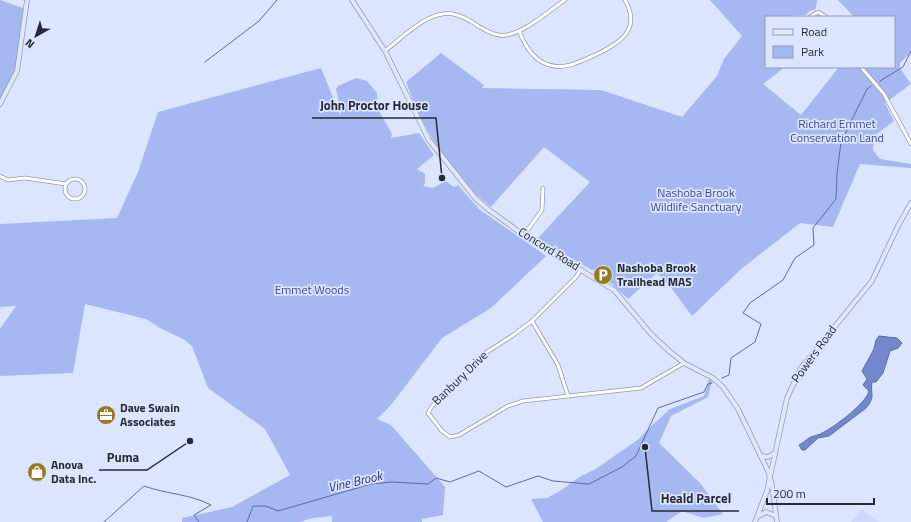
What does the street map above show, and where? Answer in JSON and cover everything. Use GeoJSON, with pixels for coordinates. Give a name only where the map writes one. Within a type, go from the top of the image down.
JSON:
{"type":"FeatureCollection","features":[{"type":"Feature","properties":{"kind":"main road"},"geometry":{"type":"LineString","coordinates":[[0,104],[17,71],[27,0]]}},
{"type":"Feature","properties":{"kind":"main road","name":"Concord Road"},"geometry":{"type":"LineString","coordinates":[[352,0],[385,51],[424,132],[468,191],[482,206],[524,235],[614,290],[659,342],[684,363],[713,378],[723,386],[738,409],[770,477],[777,522]]}},
{"type":"Feature","properties":{"kind":"main road","name":"Powers Road"},"geometry":{"type":"LineString","coordinates":[[756,520],[770,477],[787,398],[796,376],[807,360],[872,280],[898,226],[911,203]]}},
{"type":"Feature","properties":{"kind":"main road"},"geometry":{"type":"LineString","coordinates":[[761,456],[768,457],[775,452]]}},
{"type":"Feature","properties":{"kind":"main road"},"geometry":{"type":"LineString","coordinates":[[756,520],[766,512],[776,517]]}},
{"type":"Feature","properties":{"kind":"street"},"geometry":{"type":"LineString","coordinates":[[385,51],[427,20],[442,14],[459,16],[488,32],[499,35],[507,35],[518,31],[565,0]]}},
{"type":"Feature","properties":{"kind":"street"},"geometry":{"type":"LineString","coordinates":[[518,31],[529,50],[542,62],[558,66],[575,64],[614,46],[623,39],[628,29],[630,18],[625,0]]}},
{"type":"Feature","properties":{"kind":"street"},"geometry":{"type":"LineString","coordinates":[[812,16],[818,12],[824,16]]}},
{"type":"Feature","properties":{"kind":"street"},"geometry":{"type":"LineString","coordinates":[[862,68],[884,94],[911,144]]}},
{"type":"Feature","properties":{"kind":"street"},"geometry":{"type":"LineString","coordinates":[[0,176],[8,180],[25,178],[66,184],[73,179],[79,180],[85,187],[84,193],[76,198],[70,197],[66,192],[66,184]]}},
{"type":"Feature","properties":{"kind":"street"},"geometry":{"type":"LineString","coordinates":[[524,235],[542,210],[543,188]]}},
{"type":"Feature","properties":{"kind":"street","name":"Banbury Drive"},"geometry":{"type":"LineString","coordinates":[[581,270],[576,277],[532,321],[476,360],[432,406],[429,410],[430,417],[446,435],[454,437],[516,403],[641,388],[684,363]]}},
{"type":"Feature","properties":{"kind":"street"},"geometry":{"type":"LineString","coordinates":[[532,321],[558,365],[568,396]]}},
{"type":"Feature","properties":{"kind":"shaded area"},"geometry":{"type":"Polygon","coordinates":[[[879,336],[897,338],[902,343],[898,348],[890,351],[883,373],[876,382],[872,382],[872,398],[869,404],[866,408],[829,436],[818,438],[805,450],[802,450],[799,445],[810,437],[824,432],[839,422],[862,403],[869,391],[863,385],[867,379],[862,371],[879,336]]]}},
{"type":"Feature","properties":{"kind":"shaded area"},"geometry":{"type":"Polygon","coordinates":[[[861,509],[879,522],[851,522],[861,509]]]}},
{"type":"Feature","properties":{"kind":"green space"},"geometry":{"type":"Polygon","coordinates":[[[0,0],[23,8],[17,68],[0,104],[0,0]]]}},
{"type":"Feature","properties":{"kind":"green space","name":"Nashoba Brook Wildlife Sanctuary"},"geometry":{"type":"Polygon","coordinates":[[[710,0],[817,0],[816,9],[810,11],[806,15],[765,16],[765,68],[784,68],[763,84],[801,115],[838,68],[895,68],[895,16],[853,16],[838,0],[911,0],[911,52],[900,63],[900,68],[911,84],[885,103],[894,121],[874,136],[873,150],[880,159],[911,164],[911,168],[860,164],[833,227],[800,223],[740,270],[692,316],[669,285],[657,273],[628,299],[603,276],[537,239],[590,182],[544,147],[491,207],[464,181],[440,150],[421,117],[406,82],[441,53],[484,85],[482,88],[601,90],[682,117],[717,76],[724,59],[742,36],[710,0]]]}},
{"type":"Feature","properties":{"kind":"green space","name":"Emmet Woods"},"geometry":{"type":"Polygon","coordinates":[[[321,68],[340,115],[341,111],[336,89],[338,86],[356,78],[367,81],[377,93],[378,109],[392,134],[391,138],[419,133],[434,155],[417,169],[425,174],[425,183],[423,186],[433,188],[446,181],[454,187],[458,185],[479,209],[546,256],[491,308],[442,338],[391,405],[377,419],[391,425],[445,487],[443,515],[422,519],[422,522],[332,522],[332,516],[313,518],[299,522],[182,522],[182,518],[232,507],[290,475],[265,429],[208,388],[192,346],[183,339],[160,328],[146,319],[85,304],[73,373],[0,376],[0,329],[16,306],[0,307],[0,224],[117,218],[138,172],[158,112],[321,68]]]}},
{"type":"Feature","properties":{"kind":"green space"},"geometry":{"type":"Polygon","coordinates":[[[709,379],[712,381],[708,397],[671,416],[659,443],[700,483],[723,514],[704,518],[682,511],[666,522],[543,522],[531,499],[547,498],[560,491],[639,439],[670,409],[704,396],[709,379]]]}},
{"type":"Feature","properties":{"kind":"waterway"},"geometry":{"type":"LineString","coordinates":[[205,62],[259,21],[277,0]]}},
{"type":"Feature","properties":{"kind":"waterway","name":"Vine Brook"},"geometry":{"type":"LineString","coordinates":[[880,81],[903,67],[911,51]]}},
{"type":"Feature","properties":{"kind":"waterway","name":"Vine Brook"},"geometry":{"type":"LineString","coordinates":[[722,378],[729,375],[731,358],[755,342],[761,324],[743,313],[750,303],[783,280],[795,258],[814,245],[813,228],[836,199],[841,142],[867,89],[871,86]]}},
{"type":"Feature","properties":{"kind":"waterway","name":"Vine Brook"},"geometry":{"type":"LineString","coordinates":[[247,522],[253,506],[266,506],[278,511],[371,484],[392,482],[428,484],[436,478],[450,482],[479,471],[506,487],[538,476],[553,481],[589,484],[622,467],[636,456],[658,408],[704,392],[708,384],[712,383]]}},
{"type":"Feature","properties":{"kind":"waterway","name":"Vine Brook"},"geometry":{"type":"LineString","coordinates":[[104,522],[144,486],[186,496],[211,505],[194,515],[199,522]]}},
{"type":"Feature","properties":{"kind":"place","name":"John Proctor House"},"geometry":{"type":"Point","coordinates":[442,178]}},
{"type":"Feature","properties":{"kind":"place","name":"Nashoba Brook Trailhead MAS"},"geometry":{"type":"Point","coordinates":[603,275]}},
{"type":"Feature","properties":{"kind":"place","name":"Dave Swain Associates"},"geometry":{"type":"Point","coordinates":[106,415]}},
{"type":"Feature","properties":{"kind":"place","name":"Puma"},"geometry":{"type":"Point","coordinates":[190,441]}},
{"type":"Feature","properties":{"kind":"place","name":"Heald Parcel"},"geometry":{"type":"Point","coordinates":[645,447]}},
{"type":"Feature","properties":{"kind":"place","name":"Anova Data Inc."},"geometry":{"type":"Point","coordinates":[37,472]}},
{"type":"Feature","properties":{"kind":"park label","name":"Richard Emmet Conservation Land"},"geometry":{"type":"Point","coordinates":[837,131]}}]}
